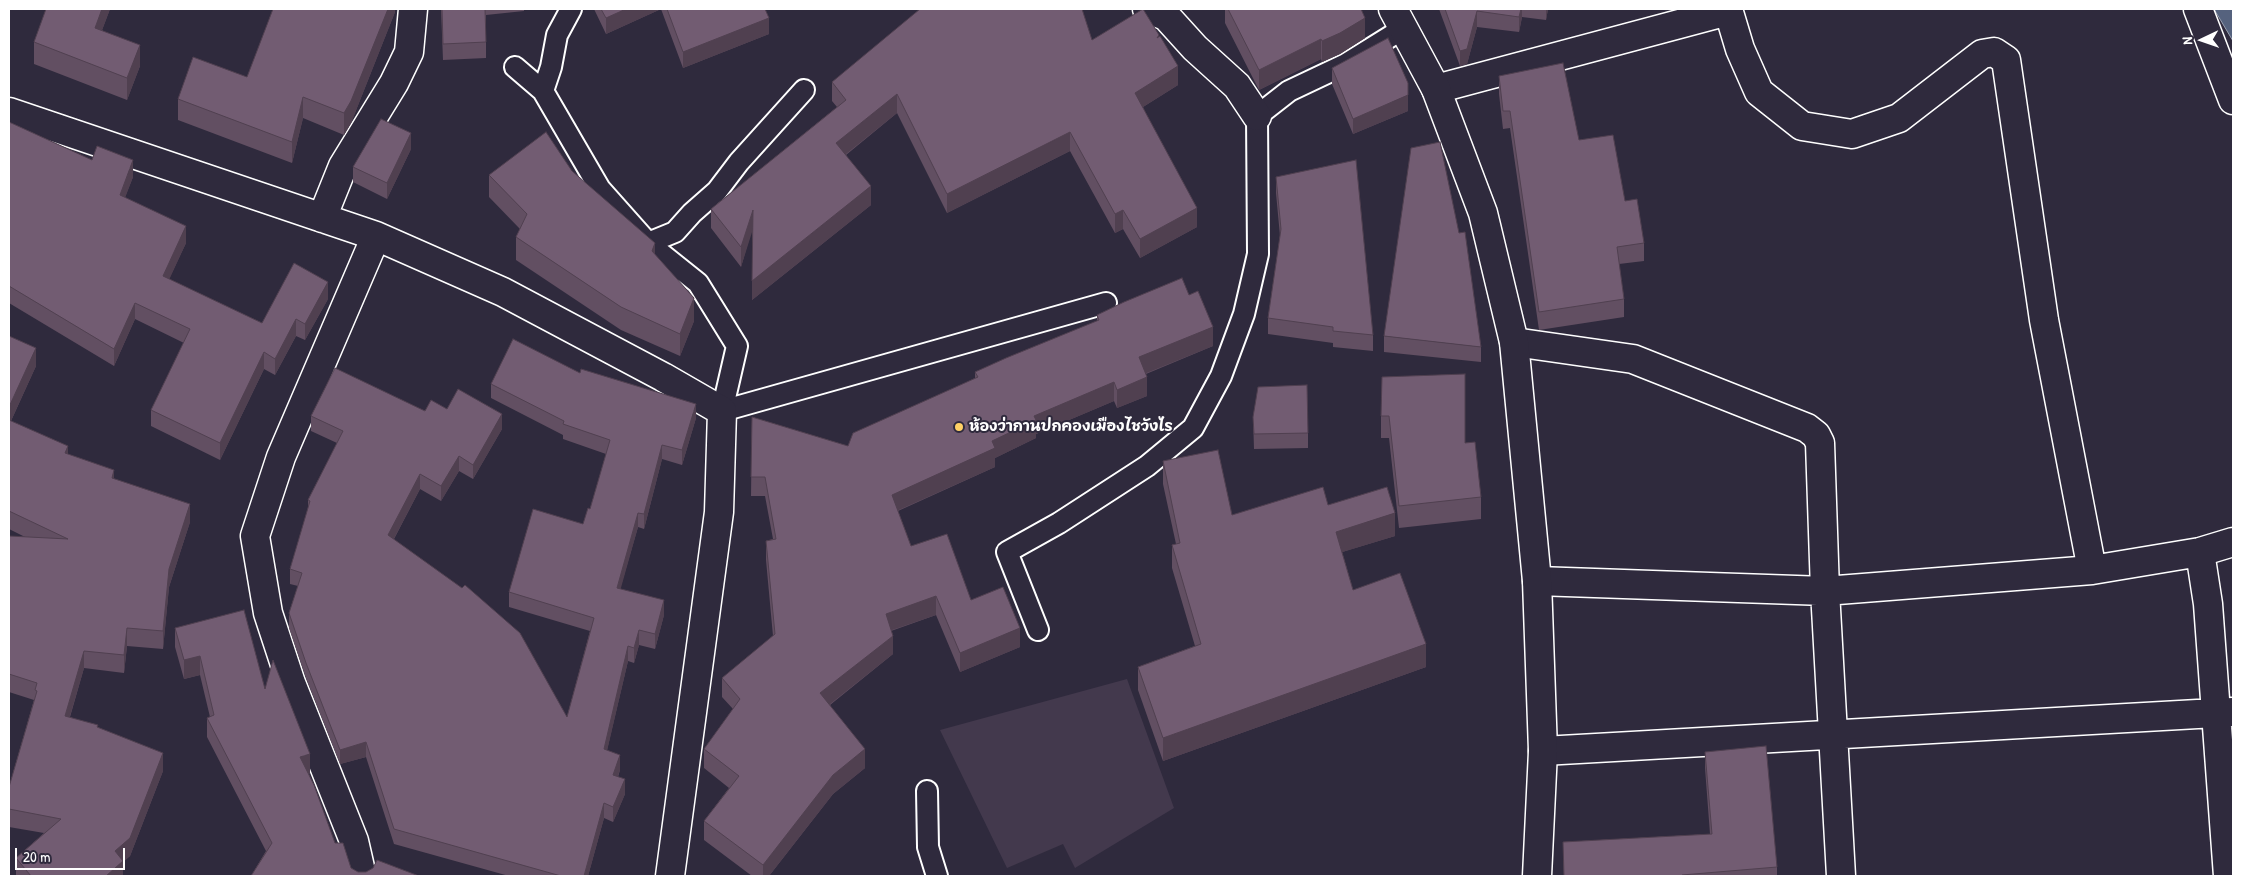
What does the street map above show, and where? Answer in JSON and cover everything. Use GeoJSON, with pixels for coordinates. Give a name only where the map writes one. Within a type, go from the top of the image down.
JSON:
{"type":"FeatureCollection","features":[{"type":"Feature","properties":{"kind":"street"},"geometry":{"type":"LineString","coordinates":[[322,218],[344,166],[394,83],[409,52],[413,9]]}},
{"type":"Feature","properties":{"kind":"street"},"geometry":{"type":"LineString","coordinates":[[1147,9],[1166,16],[1195,48],[1237,86],[1257,116]]}},
{"type":"Feature","properties":{"kind":"street"},"geometry":{"type":"LineString","coordinates":[[2198,9],[2233,100]]}},
{"type":"Feature","properties":{"kind":"street"},"geometry":{"type":"LineString","coordinates":[[1436,89],[1728,10],[1740,49],[1759,92],[1802,126],[1852,134],[1899,118],[1982,54],[1994,52],[2006,60],[2044,320],[2092,570]]}},
{"type":"Feature","properties":{"kind":"street"},"geometry":{"type":"LineString","coordinates":[[1398,18],[1436,89],[1483,213],[1514,342],[1537,581],[1543,752],[1537,876]]}},
{"type":"Feature","properties":{"kind":"street"},"geometry":{"type":"LineString","coordinates":[[9,112],[376,236],[503,292],[663,377],[722,411],[719,512],[670,876]]}},
{"type":"Feature","properties":{"kind":"street"},"geometry":{"type":"LineString","coordinates":[[362,876],[354,841],[291,682],[268,613],[254,536],[281,457],[376,236]]}},
{"type":"Feature","properties":{"kind":"street"},"geometry":{"type":"LineString","coordinates":[[1514,342],[1633,358],[1807,428],[1816,435],[1820,443],[1825,591],[1841,876]]}},
{"type":"Feature","properties":{"kind":"street"},"geometry":{"type":"LineString","coordinates":[[1537,581],[1825,591],[2092,570],[2200,552],[2233,542]]}},
{"type":"Feature","properties":{"kind":"street"},"geometry":{"type":"LineString","coordinates":[[2200,552],[2224,713],[2228,876]]}},
{"type":"Feature","properties":{"kind":"street"},"geometry":{"type":"LineString","coordinates":[[1543,752],[2224,713]]}},
{"type":"Feature","properties":{"kind":"lane"},"geometry":{"type":"LineString","coordinates":[[543,91],[551,67],[558,35],[571,9]]}},
{"type":"Feature","properties":{"kind":"lane"},"geometry":{"type":"LineString","coordinates":[[1038,630],[1007,552],[1060,522],[1147,466],[1193,428],[1221,376],[1244,314],[1258,254],[1257,116],[1290,91],[1346,64],[1398,18]]}},
{"type":"Feature","properties":{"kind":"lane"},"geometry":{"type":"LineString","coordinates":[[515,67],[543,91],[600,189],[648,244],[698,283],[737,346],[722,411],[1106,302]]}},
{"type":"Feature","properties":{"kind":"lane"},"geometry":{"type":"LineString","coordinates":[[648,244],[676,232],[692,213],[717,191],[739,162],[804,90]]}},
{"type":"Feature","properties":{"kind":"lane"},"geometry":{"type":"LineString","coordinates":[[927,791],[928,847],[937,876]]}},
{"type":"Feature","properties":{"kind":"shaded area"},"geometry":{"type":"Polygon","coordinates":[[[1127,679],[1174,808],[1075,868],[1063,844],[1007,868],[940,730],[1127,679]]]}},
{"type":"Feature","properties":{"kind":"water"},"geometry":{"type":"Polygon","coordinates":[[[2214,9],[2233,9],[2233,41],[2214,9]]]}},
{"type":"Feature","properties":{"kind":"building"},"geometry":{"type":"Polygon","coordinates":[[[46,9],[102,9],[95,28],[140,45],[127,78],[34,42],[46,9]]]}},
{"type":"Feature","properties":{"kind":"building"},"geometry":{"type":"Polygon","coordinates":[[[273,9],[388,9],[351,101],[344,113],[303,97],[292,142],[178,99],[193,57],[247,77],[273,9]]]}},
{"type":"Feature","properties":{"kind":"building"},"geometry":{"type":"Polygon","coordinates":[[[442,9],[485,9],[486,42],[443,44],[442,9]]]}},
{"type":"Feature","properties":{"kind":"building"},"geometry":{"type":"Polygon","coordinates":[[[601,9],[626,9],[606,18],[601,9]]]}},
{"type":"Feature","properties":{"kind":"building"},"geometry":{"type":"Polygon","coordinates":[[[667,9],[765,9],[769,18],[683,52],[667,9]]]}},
{"type":"Feature","properties":{"kind":"building"},"geometry":{"type":"Polygon","coordinates":[[[920,9],[1082,9],[1092,40],[1143,9],[1159,35],[1157,38],[1160,36],[1178,66],[1135,93],[1197,208],[1140,239],[1123,210],[1115,214],[1070,132],[947,194],[897,94],[836,143],[871,186],[752,281],[753,210],[741,247],[711,209],[846,100],[832,82],[920,9]]]}},
{"type":"Feature","properties":{"kind":"building"},"geometry":{"type":"Polygon","coordinates":[[[1228,9],[1361,9],[1365,18],[1340,33],[1322,41],[1321,39],[1259,70],[1228,9]]]}},
{"type":"Feature","properties":{"kind":"building"},"geometry":{"type":"Polygon","coordinates":[[[1445,9],[1521,9],[1519,17],[1477,11],[1467,49],[1460,51],[1445,9]]]}},
{"type":"Feature","properties":{"kind":"building"},"geometry":{"type":"Polygon","coordinates":[[[1388,38],[1408,83],[1408,95],[1353,119],[1332,68],[1388,38]]]}},
{"type":"Feature","properties":{"kind":"building"},"geometry":{"type":"Polygon","coordinates":[[[1563,63],[1579,140],[1613,135],[1625,201],[1637,199],[1644,243],[1617,247],[1624,299],[1539,312],[1510,111],[1503,111],[1499,76],[1563,63]]]}},
{"type":"Feature","properties":{"kind":"building"},"geometry":{"type":"Polygon","coordinates":[[[381,119],[411,133],[387,183],[353,167],[381,119]]]}},
{"type":"Feature","properties":{"kind":"building"},"geometry":{"type":"Polygon","coordinates":[[[9,122],[92,160],[97,146],[133,160],[120,195],[186,226],[163,276],[262,323],[294,263],[328,282],[305,324],[296,319],[275,359],[264,352],[220,443],[151,410],[190,329],[135,303],[114,349],[9,286],[9,122]]]}},
{"type":"Feature","properties":{"kind":"building"},"geometry":{"type":"Polygon","coordinates":[[[546,132],[572,171],[655,243],[652,251],[694,298],[680,334],[621,307],[516,237],[527,214],[489,175],[546,132]]]}},
{"type":"Feature","properties":{"kind":"building"},"geometry":{"type":"Polygon","coordinates":[[[1440,142],[1459,233],[1465,232],[1481,347],[1384,336],[1411,148],[1440,142]]]}},
{"type":"Feature","properties":{"kind":"building"},"geometry":{"type":"Polygon","coordinates":[[[1356,160],[1373,335],[1333,331],[1333,327],[1268,318],[1281,229],[1276,177],[1356,160]]]}},
{"type":"Feature","properties":{"kind":"building"},"geometry":{"type":"Polygon","coordinates":[[[1182,278],[1189,295],[1198,291],[1213,327],[1139,357],[1147,377],[1117,390],[1114,382],[1034,416],[1036,420],[992,441],[995,448],[892,495],[911,546],[947,534],[971,600],[1003,587],[1020,628],[960,653],[936,596],[886,614],[893,636],[820,693],[865,749],[833,775],[763,865],[704,821],[739,776],[704,749],[740,699],[722,678],[775,634],[766,541],[776,539],[765,477],[751,477],[752,417],[848,446],[853,433],[978,377],[975,372],[1099,320],[1097,315],[1182,278]]]}},
{"type":"Feature","properties":{"kind":"building"},"geometry":{"type":"Polygon","coordinates":[[[9,336],[36,348],[9,407],[9,336]]]}},
{"type":"Feature","properties":{"kind":"building"},"geometry":{"type":"Polygon","coordinates":[[[513,339],[580,373],[581,369],[696,404],[682,450],[662,445],[644,514],[638,513],[617,588],[664,600],[655,634],[639,630],[634,648],[628,646],[604,749],[620,755],[613,775],[625,779],[613,807],[604,803],[584,876],[561,876],[394,829],[366,742],[340,750],[306,663],[289,613],[302,573],[290,569],[310,501],[308,500],[343,431],[311,416],[335,368],[425,411],[431,400],[447,409],[458,389],[502,414],[473,465],[459,456],[441,486],[420,474],[388,535],[462,588],[465,585],[520,633],[567,717],[594,618],[509,592],[533,509],[583,524],[588,508],[590,509],[610,440],[563,424],[564,421],[491,384],[513,339]]]}},
{"type":"Feature","properties":{"kind":"building"},"geometry":{"type":"Polygon","coordinates":[[[1465,374],[1465,443],[1475,442],[1481,497],[1399,506],[1389,416],[1381,416],[1382,377],[1465,374]]]}},
{"type":"Feature","properties":{"kind":"building"},"geometry":{"type":"Polygon","coordinates":[[[1307,385],[1308,433],[1254,434],[1253,417],[1258,387],[1307,385]]]}},
{"type":"Feature","properties":{"kind":"building"},"geometry":{"type":"Polygon","coordinates":[[[9,420],[68,446],[65,453],[114,470],[112,478],[190,504],[169,569],[163,631],[127,628],[124,655],[84,651],[65,716],[98,725],[97,727],[163,753],[130,838],[115,851],[123,861],[106,876],[31,876],[16,858],[61,819],[9,809],[9,787],[37,691],[35,690],[37,683],[9,674],[9,536],[68,539],[9,511],[9,420]]]}},
{"type":"Feature","properties":{"kind":"building"},"geometry":{"type":"Polygon","coordinates":[[[1218,450],[1232,515],[1323,487],[1328,505],[1387,487],[1395,513],[1336,532],[1353,590],[1400,573],[1426,644],[1163,738],[1138,667],[1201,644],[1172,545],[1180,543],[1163,461],[1218,450]]]}},
{"type":"Feature","properties":{"kind":"building"},"geometry":{"type":"Polygon","coordinates":[[[244,610],[265,689],[273,660],[310,754],[300,757],[314,785],[335,843],[343,843],[351,868],[358,872],[366,872],[373,868],[377,860],[419,876],[251,876],[272,843],[207,718],[214,715],[200,656],[184,660],[175,628],[244,610]]]}},
{"type":"Feature","properties":{"kind":"building"},"geometry":{"type":"Polygon","coordinates":[[[1766,746],[1777,867],[1683,876],[1564,876],[1563,842],[1712,834],[1705,752],[1766,746]]]}},
{"type":"Feature","properties":{"kind":"place","name":"ห้องว่ากานปกคองเมืองไชวังไร"},"geometry":{"type":"Point","coordinates":[959,427]}}]}
